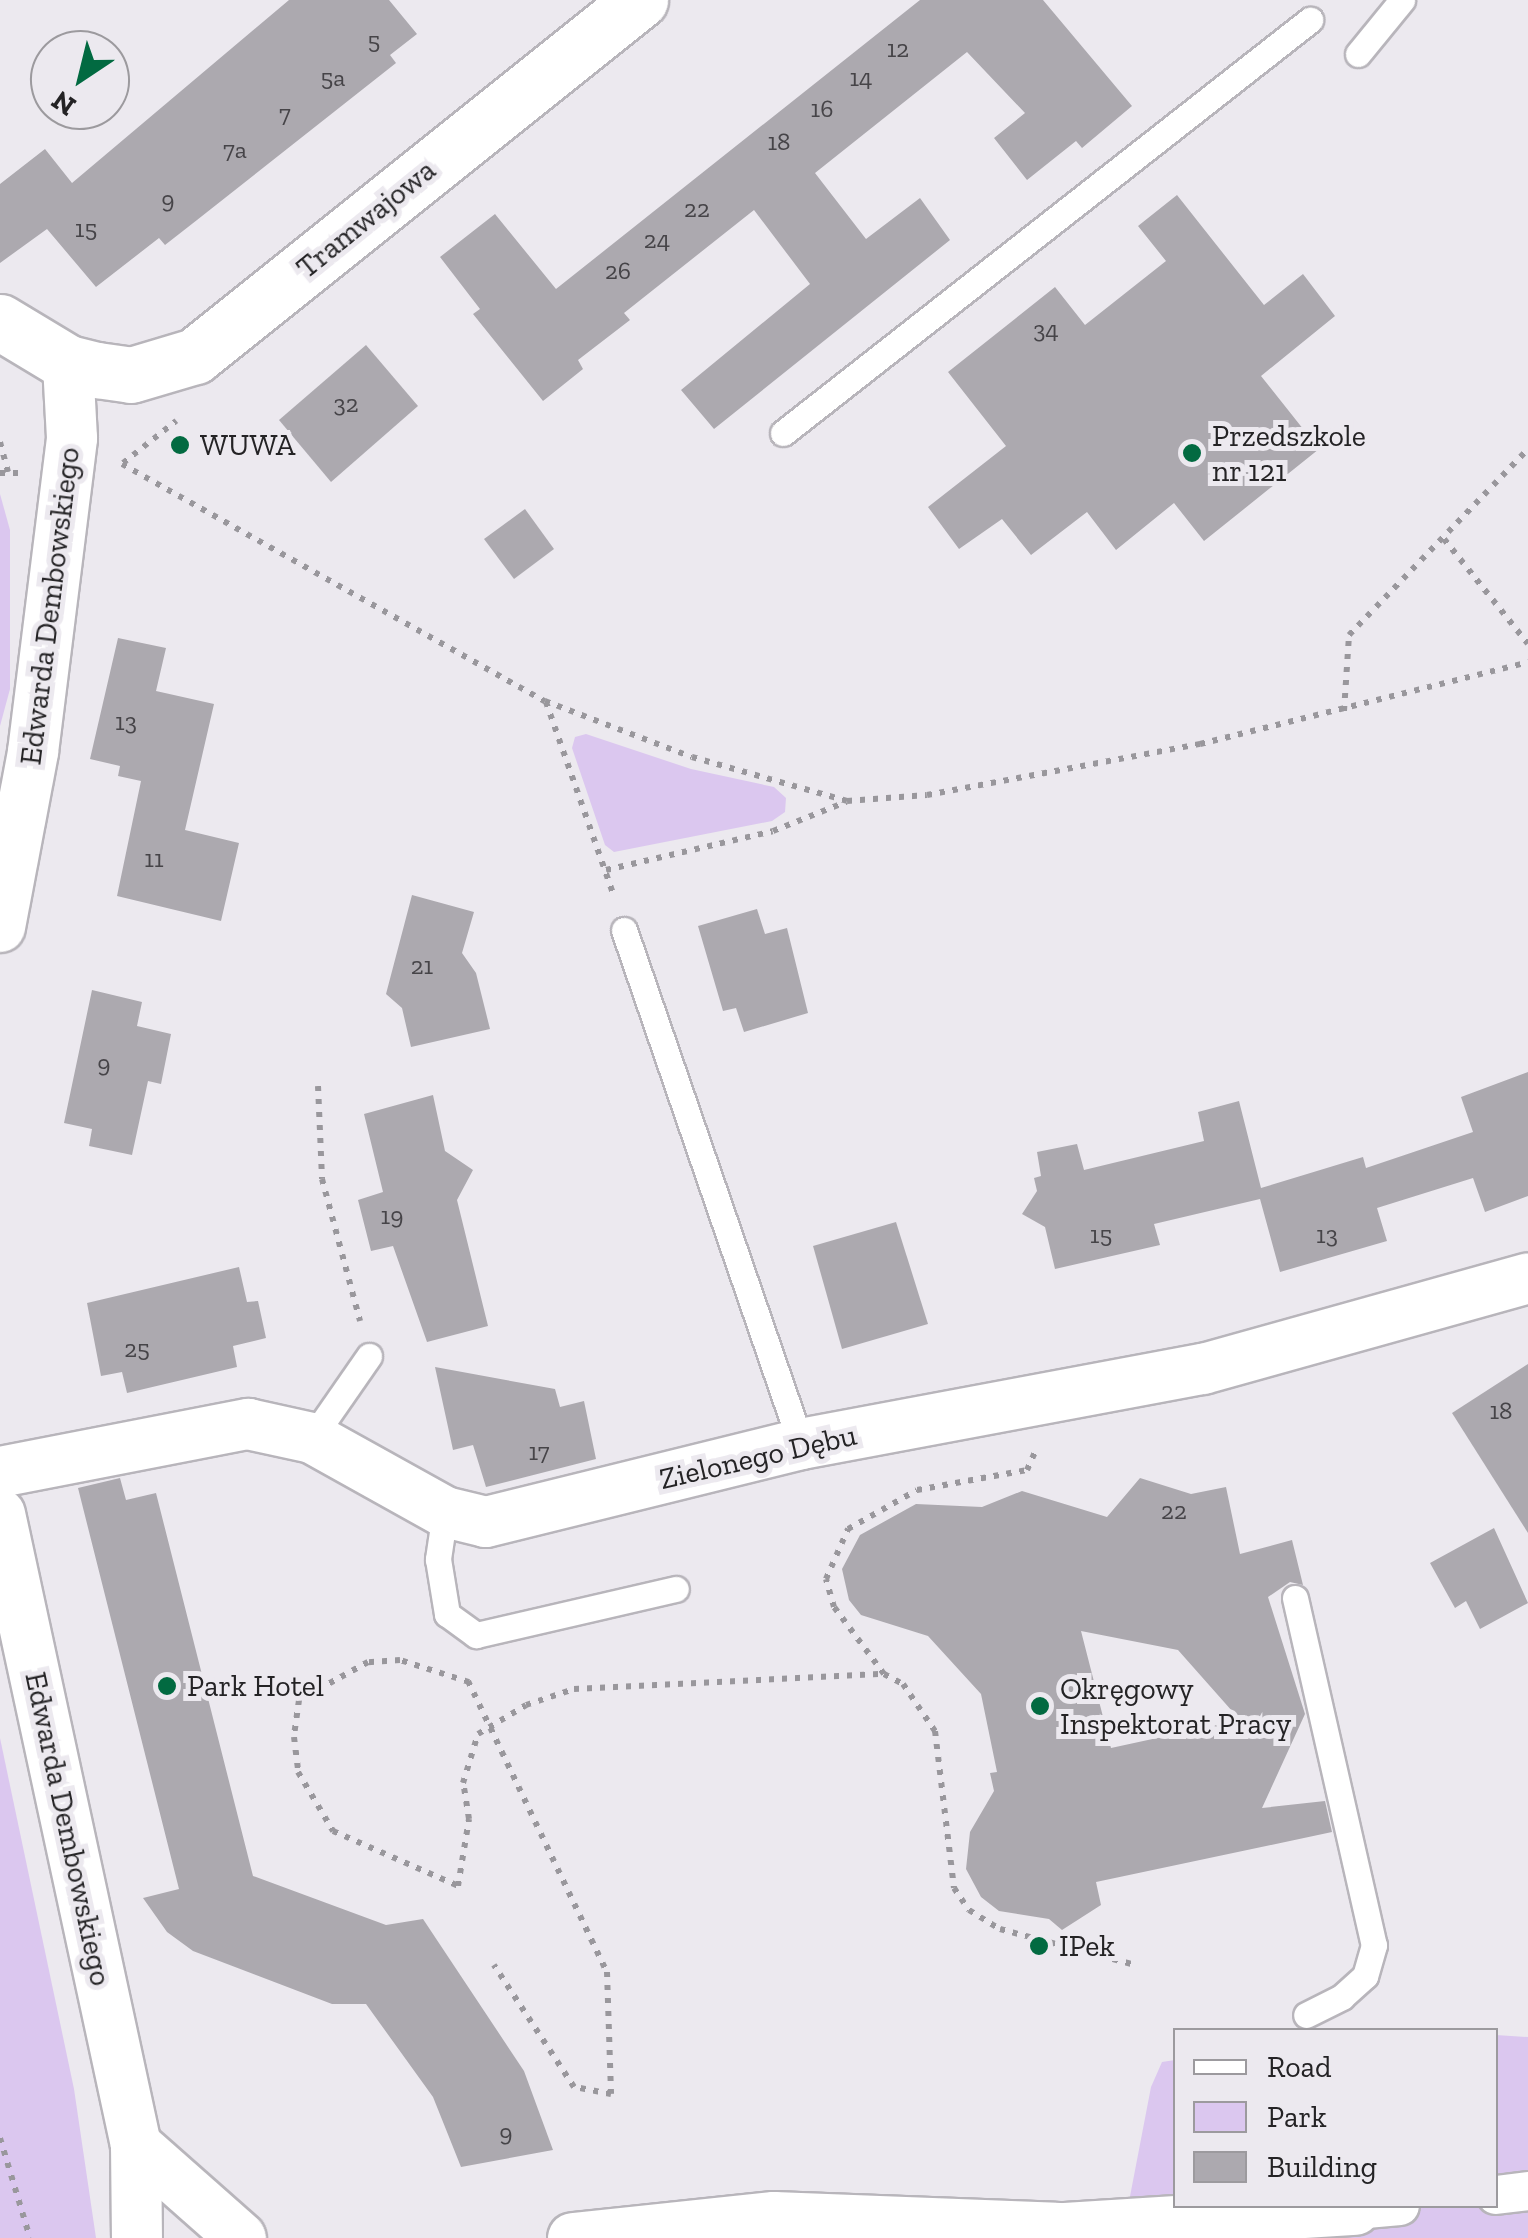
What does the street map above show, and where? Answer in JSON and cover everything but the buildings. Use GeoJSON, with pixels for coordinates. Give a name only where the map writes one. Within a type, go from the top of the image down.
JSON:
{"type":"FeatureCollection","features":[{"type":"Feature","properties":{"kind":"street","name":"Tramwajowa"},"geometry":{"type":"LineString","coordinates":[[68,364],[131,375],[195,356],[640,0]]}},
{"type":"Feature","properties":{"kind":"street"},"geometry":{"type":"LineString","coordinates":[[0,322],[68,364]]}},
{"type":"Feature","properties":{"kind":"street","name":"Edwarda Dembowskiego"},"geometry":{"type":"LineString","coordinates":[[0,926],[33,752],[72,438],[68,364]]}},
{"type":"Feature","properties":{"kind":"street","name":"Zielonego Dębu"},"geometry":{"type":"LineString","coordinates":[[0,1472],[236,1425],[312,1438],[445,1512],[486,1522],[800,1444],[1204,1370],[1528,1278]]}},
{"type":"Feature","properties":{"kind":"street","name":"Edwarda Dembowskiego"},"geometry":{"type":"LineString","coordinates":[[0,1514],[136,2144],[137,2238]]}},
{"type":"Feature","properties":{"kind":"street"},"geometry":{"type":"LineString","coordinates":[[136,2144],[241,2238]]}},
{"type":"Feature","properties":{"kind":"street"},"geometry":{"type":"LineString","coordinates":[[1498,2195],[1528,2191]]}},
{"type":"Feature","properties":{"kind":"street"},"geometry":{"type":"LineString","coordinates":[[573,2238],[774,2217],[1065,2233],[1378,2208]]}},
{"type":"Feature","properties":{"kind":"lane"},"geometry":{"type":"LineString","coordinates":[[1358,54],[1402,0]]}},
{"type":"Feature","properties":{"kind":"lane"},"geometry":{"type":"LineString","coordinates":[[782,433],[1310,20]]}},
{"type":"Feature","properties":{"kind":"lane"},"geometry":{"type":"LineString","coordinates":[[624,930],[800,1444]]}},
{"type":"Feature","properties":{"kind":"lane"},"geometry":{"type":"LineString","coordinates":[[312,1438],[369,1356]]}},
{"type":"Feature","properties":{"kind":"lane"},"geometry":{"type":"LineString","coordinates":[[445,1512],[438,1559],[446,1614],[476,1636],[676,1589]]}},
{"type":"Feature","properties":{"kind":"lane"},"geometry":{"type":"LineString","coordinates":[[1295,1598],[1374,1945],[1366,1976],[1342,1997],[1306,2014]]}},
{"type":"Feature","properties":{"kind":"path"},"geometry":{"type":"LineString","coordinates":[[72,438],[545,701],[692,757],[848,802]]}},
{"type":"Feature","properties":{"kind":"path"},"geometry":{"type":"LineString","coordinates":[[0,442],[8,472],[0,473]]}},
{"type":"Feature","properties":{"kind":"path"},"geometry":{"type":"LineString","coordinates":[[1344,711],[1349,635],[1528,449]]}},
{"type":"Feature","properties":{"kind":"path"},"geometry":{"type":"LineString","coordinates":[[1444,539],[1528,644]]}},
{"type":"Feature","properties":{"kind":"path"},"geometry":{"type":"LineString","coordinates":[[606,870],[773,831],[848,802],[946,791],[1344,711],[1528,662]]}},
{"type":"Feature","properties":{"kind":"path"},"geometry":{"type":"LineString","coordinates":[[545,701],[624,930]]}},
{"type":"Feature","properties":{"kind":"path"},"geometry":{"type":"LineString","coordinates":[[318,1086],[322,1179],[369,1356]]}},
{"type":"Feature","properties":{"kind":"path"},"geometry":{"type":"LineString","coordinates":[[1042,1439],[1027,1470],[917,1490],[848,1529],[826,1579],[834,1608],[884,1674],[914,1696],[936,1731],[954,1888],[969,1910],[1000,1928],[1135,1965]]}},
{"type":"Feature","properties":{"kind":"path"},"geometry":{"type":"LineString","coordinates":[[446,1614],[469,1682],[607,1972],[611,2094],[574,2086],[494,1965]]}},
{"type":"Feature","properties":{"kind":"path"},"geometry":{"type":"LineString","coordinates":[[469,1682],[400,1660],[368,1662],[299,1700],[298,1772],[314,1809],[333,1831],[366,1850],[458,1886],[469,1819],[462,1783],[478,1734],[526,1705],[574,1690],[884,1674]]}},
{"type":"Feature","properties":{"kind":"path"},"geometry":{"type":"LineString","coordinates":[[0,2138],[30,2238]]}},
{"type":"Feature","properties":{"kind":"green space"},"geometry":{"type":"Polygon","coordinates":[[[0,494],[10,530],[10,689],[0,726],[0,494]]]}},
{"type":"Feature","properties":{"kind":"green space"},"geometry":{"type":"Polygon","coordinates":[[[586,734],[691,769],[774,787],[786,798],[785,812],[772,821],[614,852],[605,845],[572,748],[575,737],[586,734]]]}},
{"type":"Feature","properties":{"kind":"green space"},"geometry":{"type":"Polygon","coordinates":[[[0,1738],[74,2089],[96,2238],[0,2238],[0,1738]]]}},
{"type":"Feature","properties":{"kind":"green space"},"geometry":{"type":"Polygon","coordinates":[[[1498,2035],[1528,2037],[1528,2238],[1122,2238],[1151,2087],[1162,2062],[1173,2060],[1173,2208],[1498,2208],[1498,2035]]]}},
{"type":"Feature","properties":{"kind":"place","name":"WUWA"},"geometry":{"type":"Point","coordinates":[180,445]}},
{"type":"Feature","properties":{"kind":"place","name":"Przedszkole nr 121"},"geometry":{"type":"Point","coordinates":[1192,453]}},
{"type":"Feature","properties":{"kind":"place","name":"Park Hotel"},"geometry":{"type":"Point","coordinates":[167,1686]}},
{"type":"Feature","properties":{"kind":"place","name":"Okręgowy Inspektorat Pracy"},"geometry":{"type":"Point","coordinates":[1040,1706]}},
{"type":"Feature","properties":{"kind":"place","name":"IPek"},"geometry":{"type":"Point","coordinates":[1039,1946]}}]}
